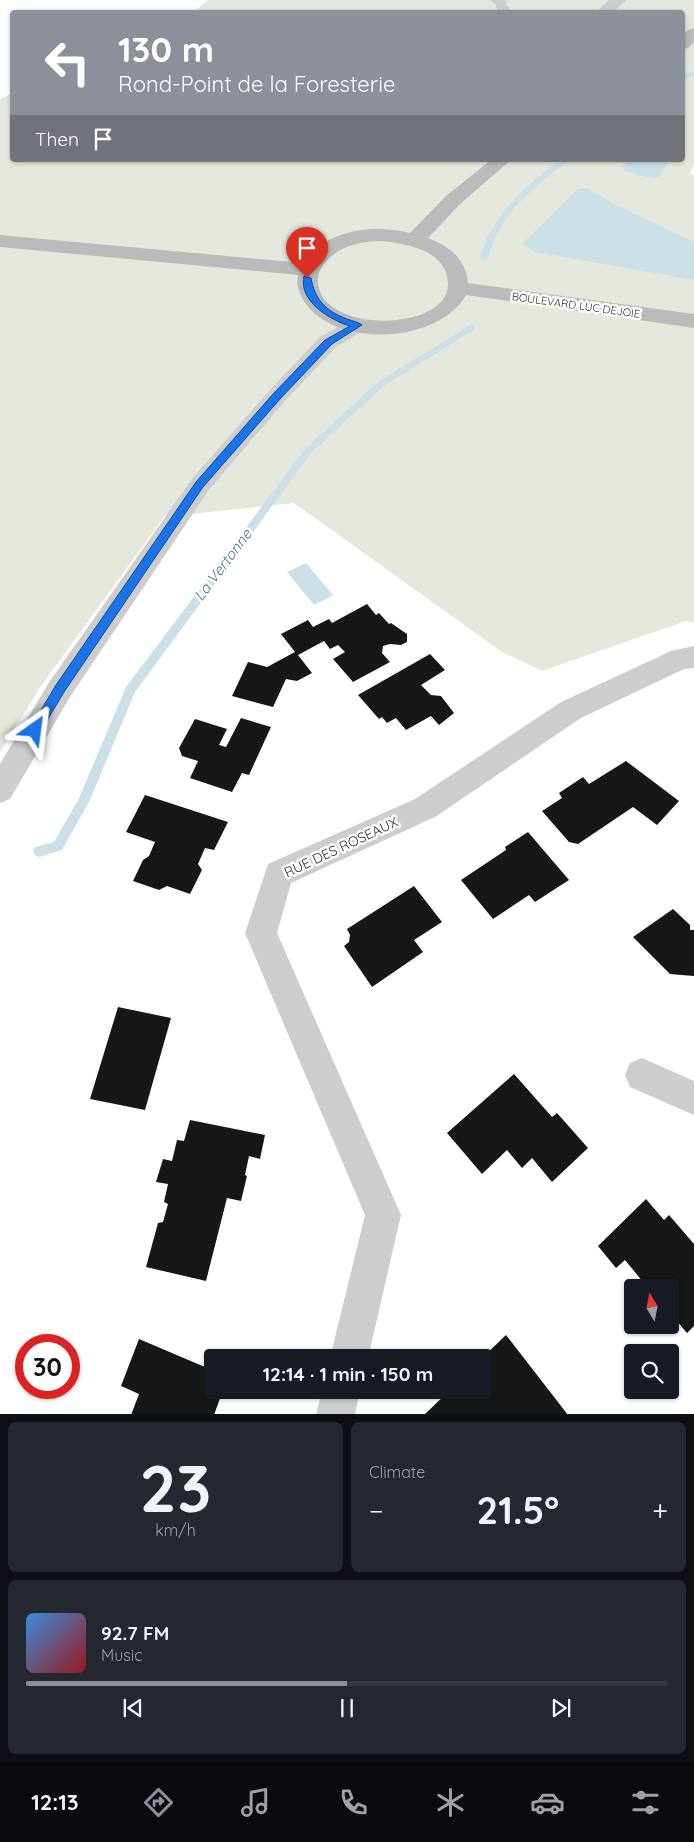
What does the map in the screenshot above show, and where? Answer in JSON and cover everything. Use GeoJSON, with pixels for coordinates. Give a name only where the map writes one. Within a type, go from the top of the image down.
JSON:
{"type":"FeatureCollection","features":[{"type":"Feature","properties":{"kind":"main road"},"geometry":{"type":"LineString","coordinates":[[416,239],[453,200],[500,162]]}},
{"type":"Feature","properties":{"kind":"main road"},"geometry":{"type":"LineString","coordinates":[[382,234],[416,239],[433,246],[446,256],[455,268],[458,278],[458,288],[455,297],[448,306],[436,315],[420,323],[393,327],[358,325],[330,314],[314,300],[308,287],[309,270],[318,256],[334,245],[348,239],[382,234]]}},
{"type":"Feature","properties":{"kind":"main road"},"geometry":{"type":"LineString","coordinates":[[0,241],[309,270]]}},
{"type":"Feature","properties":{"kind":"main road","name":"BOULEVARD LUC DEJOIE"},"geometry":{"type":"LineString","coordinates":[[458,288],[694,321]]}},
{"type":"Feature","properties":{"kind":"street"},"geometry":{"type":"LineString","coordinates":[[606,10],[618,0]]}},
{"type":"Feature","properties":{"kind":"street"},"geometry":{"type":"LineString","coordinates":[[0,790],[60,689],[200,485],[276,396],[328,342],[358,325]]}},
{"type":"Feature","properties":{"kind":"street","name":"RUE DES ROSEAUX"},"geometry":{"type":"LineString","coordinates":[[351,1349],[383,1215],[261,933],[279,874],[425,808],[571,710],[680,659],[694,657]]}},
{"type":"Feature","properties":{"kind":"street"},"geometry":{"type":"LineString","coordinates":[[642,1075],[694,1098]]}},
{"type":"Feature","properties":{"kind":"street"},"geometry":{"type":"LineString","coordinates":[[335,1414],[339,1399]]}},
{"type":"Feature","properties":{"kind":"lane"},"geometry":{"type":"LineString","coordinates":[[496,0],[500,2],[503,10]]}},
{"type":"Feature","properties":{"kind":"shaded area"},"geometry":{"type":"Polygon","coordinates":[[[208,0],[694,0],[694,164],[690,174],[694,175],[694,622],[686,621],[542,671],[502,652],[294,503],[164,517],[41,686],[0,752],[0,99],[10,95],[10,162],[685,162],[685,10],[196,10],[208,0]]]}},
{"type":"Feature","properties":{"kind":"shaded area"},"geometry":{"type":"Polygon","coordinates":[[[626,162],[668,162],[661,176],[654,179],[626,172],[622,167],[626,162]]]}},
{"type":"Feature","properties":{"kind":"shaded area"},"geometry":{"type":"Polygon","coordinates":[[[587,188],[616,205],[694,242],[694,280],[535,252],[522,244],[578,189],[587,188]]]}},
{"type":"Feature","properties":{"kind":"shaded area"},"geometry":{"type":"Polygon","coordinates":[[[306,563],[333,595],[314,605],[287,572],[306,563]]]}},
{"type":"Feature","properties":{"kind":"building"},"geometry":{"type":"Polygon","coordinates":[[[367,604],[376,615],[379,613],[389,624],[391,623],[407,634],[407,642],[401,645],[390,644],[383,646],[382,653],[390,662],[353,682],[333,659],[345,652],[338,645],[330,649],[324,641],[298,655],[312,673],[297,681],[286,679],[273,707],[232,696],[248,662],[267,667],[295,652],[281,634],[308,620],[313,627],[329,619],[332,623],[367,604]]]}},
{"type":"Feature","properties":{"kind":"building"},"geometry":{"type":"Polygon","coordinates":[[[430,654],[445,670],[421,685],[431,695],[441,696],[454,713],[439,725],[431,716],[406,730],[396,718],[387,723],[382,717],[379,719],[358,695],[430,654]]]}},
{"type":"Feature","properties":{"kind":"building"},"geometry":{"type":"Polygon","coordinates":[[[241,718],[271,727],[249,775],[242,773],[232,792],[190,778],[198,761],[182,756],[179,748],[195,719],[227,729],[219,745],[226,747],[241,718]]]}},
{"type":"Feature","properties":{"kind":"building"},"geometry":{"type":"Polygon","coordinates":[[[626,761],[679,801],[657,825],[633,807],[578,844],[569,842],[542,811],[562,798],[559,793],[583,777],[589,784],[626,761]]]}},
{"type":"Feature","properties":{"kind":"building"},"geometry":{"type":"Polygon","coordinates":[[[145,795],[228,822],[214,850],[205,848],[198,864],[202,870],[190,894],[167,886],[159,890],[133,881],[143,860],[149,856],[155,842],[126,832],[145,795]]]}},
{"type":"Feature","properties":{"kind":"building"},"geometry":{"type":"Polygon","coordinates":[[[528,832],[569,880],[535,902],[529,895],[493,919],[461,880],[506,850],[505,847],[528,832]]]}},
{"type":"Feature","properties":{"kind":"building"},"geometry":{"type":"Polygon","coordinates":[[[414,886],[442,922],[414,940],[423,952],[372,987],[344,946],[349,942],[350,935],[347,929],[414,886]]]}},
{"type":"Feature","properties":{"kind":"building"},"geometry":{"type":"Polygon","coordinates":[[[673,909],[690,925],[690,930],[694,930],[694,976],[670,974],[633,937],[673,909]]]}},
{"type":"Feature","properties":{"kind":"building"},"geometry":{"type":"Polygon","coordinates":[[[118,1007],[171,1018],[145,1110],[90,1099],[118,1007]]]}},
{"type":"Feature","properties":{"kind":"building"},"geometry":{"type":"Polygon","coordinates":[[[514,1074],[552,1117],[557,1113],[588,1148],[552,1182],[532,1158],[522,1168],[507,1150],[482,1174],[447,1133],[514,1074]]]}},
{"type":"Feature","properties":{"kind":"building"},"geometry":{"type":"Polygon","coordinates":[[[190,1120],[265,1135],[260,1159],[249,1156],[245,1175],[247,1176],[241,1201],[227,1198],[206,1281],[146,1267],[158,1223],[163,1222],[168,1204],[164,1202],[168,1184],[156,1182],[163,1159],[172,1161],[177,1140],[184,1141],[190,1120]]]}},
{"type":"Feature","properties":{"kind":"building"},"geometry":{"type":"Polygon","coordinates":[[[646,1199],[664,1220],[669,1215],[694,1244],[694,1326],[687,1333],[679,1324],[679,1279],[641,1279],[625,1260],[616,1268],[598,1246],[646,1199]]]}},
{"type":"Feature","properties":{"kind":"building"},"geometry":{"type":"Polygon","coordinates":[[[506,1335],[567,1414],[425,1414],[441,1399],[492,1399],[491,1349],[506,1335]]]}},
{"type":"Feature","properties":{"kind":"building"},"geometry":{"type":"Polygon","coordinates":[[[139,1339],[204,1367],[204,1399],[220,1399],[214,1414],[131,1414],[139,1394],[121,1386],[139,1339]]]}},
{"type":"Feature","properties":{"kind":"waterway","name":"La Vertonne"},"geometry":{"type":"LineString","coordinates":[[685,77],[694,73]]}},
{"type":"Feature","properties":{"kind":"waterway","name":"La Vertonne"},"geometry":{"type":"LineString","coordinates":[[484,258],[488,242],[504,215],[527,191],[562,162]]}},
{"type":"Feature","properties":{"kind":"waterway","name":"La Vertonne"},"geometry":{"type":"LineString","coordinates":[[39,851],[58,846],[84,800],[130,690],[309,450],[381,384],[472,327]]}},
{"type":"Feature","properties":{"kind":"route"},"geometry":{"type":"LineString","coordinates":[[35,730],[60,689],[200,485],[276,396],[328,342],[358,325],[343,321],[320,306],[310,294],[307,278]]}}]}
